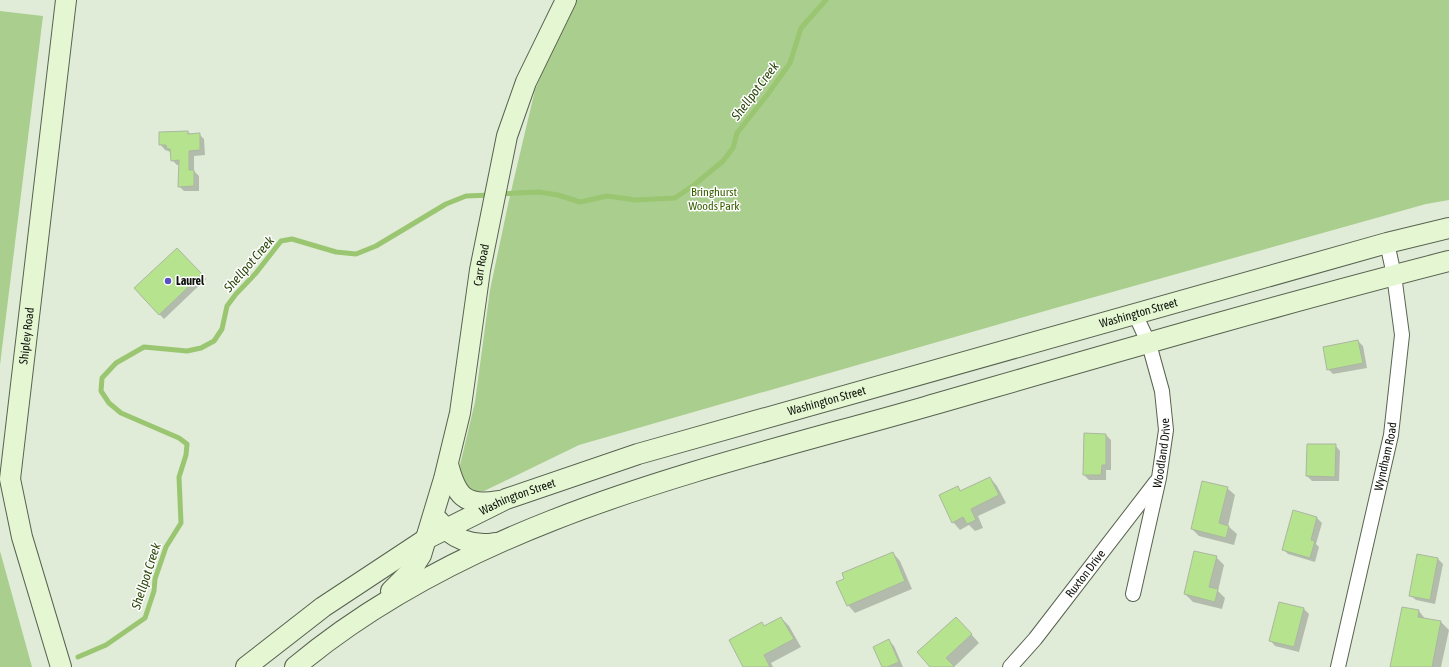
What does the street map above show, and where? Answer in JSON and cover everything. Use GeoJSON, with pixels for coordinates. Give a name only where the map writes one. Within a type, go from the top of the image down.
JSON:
{"type":"FeatureCollection","features":[{"type":"Feature","properties":{"kind":"main road","name":"Shipley Road"},"geometry":{"type":"LineString","coordinates":[[60,667],[22,537],[10,479],[66,0]]}},
{"type":"Feature","properties":{"kind":"main road","name":"Carr Road"},"geometry":{"type":"LineString","coordinates":[[328,640],[396,587],[410,572],[421,555],[448,464],[460,413],[480,270],[507,136],[526,82],[566,0]]}},
{"type":"Feature","properties":{"kind":"main road","name":"Washington Street"},"geometry":{"type":"LineString","coordinates":[[246,667],[323,607],[426,539],[506,499],[638,454],[1387,243],[1449,228]]}},
{"type":"Feature","properties":{"kind":"main road"},"geometry":{"type":"LineString","coordinates":[[296,667],[328,640],[442,569],[550,521],[656,483],[1394,275],[1449,261]]}},
{"type":"Feature","properties":{"kind":"main road"},"geometry":{"type":"LineString","coordinates":[[448,464],[456,490],[465,500],[492,502],[506,499]]}},
{"type":"Feature","properties":{"kind":"main road"},"geometry":{"type":"LineString","coordinates":[[435,510],[439,522],[445,529],[467,542],[481,544],[503,541]]}},
{"type":"Feature","properties":{"kind":"street","name":"Wyndham Road"},"geometry":{"type":"LineString","coordinates":[[1338,667],[1390,435],[1402,335],[1394,275],[1387,243]]}},
{"type":"Feature","properties":{"kind":"street","name":"Woodland Drive"},"geometry":{"type":"LineString","coordinates":[[1133,594],[1159,478],[1166,430],[1162,391],[1149,344],[1136,314]]}},
{"type":"Feature","properties":{"kind":"street","name":"Ruxton Drive"},"geometry":{"type":"LineString","coordinates":[[1010,667],[1040,634],[1159,478]]}},
{"type":"Feature","properties":{"kind":"green space","name":"Bringhurst Woods Park"},"geometry":{"type":"Polygon","coordinates":[[[575,0],[1449,0],[1449,200],[1426,204],[1066,305],[579,445],[484,491],[473,492],[464,486],[460,465],[475,402],[490,290],[509,200],[535,90],[566,15],[575,0]]]}},
{"type":"Feature","properties":{"kind":"green space"},"geometry":{"type":"Polygon","coordinates":[[[0,11],[43,16],[0,365],[0,11]]]}},
{"type":"Feature","properties":{"kind":"green space"},"geometry":{"type":"Polygon","coordinates":[[[0,551],[32,667],[0,667],[0,551]]]}},
{"type":"Feature","properties":{"kind":"building"},"geometry":{"type":"Polygon","coordinates":[[[188,131],[188,134],[200,133],[200,150],[189,151],[189,170],[194,170],[194,186],[178,187],[179,160],[171,161],[170,149],[167,149],[166,145],[159,145],[159,132],[188,131]]]}},
{"type":"Feature","properties":{"kind":"building","name":"Laurel"},"geometry":{"type":"Polygon","coordinates":[[[177,248],[202,274],[159,315],[134,288],[177,248]]]}},
{"type":"Feature","properties":{"kind":"building"},"geometry":{"type":"Polygon","coordinates":[[[1358,340],[1363,363],[1327,370],[1323,347],[1358,340]]]}},
{"type":"Feature","properties":{"kind":"building"},"geometry":{"type":"Polygon","coordinates":[[[1084,433],[1106,434],[1106,465],[1102,465],[1101,475],[1083,475],[1084,433]]]}},
{"type":"Feature","properties":{"kind":"building"},"geometry":{"type":"Polygon","coordinates":[[[1307,444],[1336,444],[1335,477],[1306,476],[1307,444]]]}},
{"type":"Feature","properties":{"kind":"building"},"geometry":{"type":"Polygon","coordinates":[[[990,477],[999,495],[971,509],[976,520],[967,524],[963,517],[952,523],[939,495],[958,486],[960,491],[990,477]]]}},
{"type":"Feature","properties":{"kind":"building"},"geometry":{"type":"Polygon","coordinates":[[[1202,481],[1228,487],[1219,523],[1229,526],[1226,538],[1191,529],[1202,481]]]}},
{"type":"Feature","properties":{"kind":"building"},"geometry":{"type":"Polygon","coordinates":[[[1293,510],[1317,517],[1311,540],[1315,541],[1310,558],[1282,550],[1293,510]]]}},
{"type":"Feature","properties":{"kind":"building"},"geometry":{"type":"Polygon","coordinates":[[[1194,551],[1217,556],[1209,587],[1218,589],[1215,602],[1184,594],[1194,551]]]}},
{"type":"Feature","properties":{"kind":"building"},"geometry":{"type":"Polygon","coordinates":[[[893,552],[905,581],[847,606],[836,582],[844,579],[842,573],[893,552]]]}},
{"type":"Feature","properties":{"kind":"building"},"geometry":{"type":"Polygon","coordinates":[[[1417,554],[1438,558],[1430,600],[1409,596],[1417,554]]]}},
{"type":"Feature","properties":{"kind":"building"},"geometry":{"type":"Polygon","coordinates":[[[1279,602],[1304,608],[1294,647],[1269,641],[1279,602]]]}},
{"type":"Feature","properties":{"kind":"building"},"geometry":{"type":"Polygon","coordinates":[[[1402,607],[1419,610],[1418,617],[1441,621],[1432,667],[1390,667],[1402,607]]]}},
{"type":"Feature","properties":{"kind":"building"},"geometry":{"type":"Polygon","coordinates":[[[781,617],[794,639],[764,655],[770,667],[743,667],[729,640],[762,622],[764,626],[781,617]]]}},
{"type":"Feature","properties":{"kind":"building"},"geometry":{"type":"Polygon","coordinates":[[[956,617],[972,634],[946,658],[954,666],[930,667],[917,652],[956,617]]]}},
{"type":"Feature","properties":{"kind":"building"},"geometry":{"type":"Polygon","coordinates":[[[889,639],[899,662],[887,667],[882,667],[873,647],[889,639]]]}},
{"type":"Feature","properties":{"kind":"waterway","name":"Shellpot Creek"},"geometry":{"type":"LineString","coordinates":[[499,194],[539,192],[558,195],[580,202],[607,196],[636,200],[675,198],[694,185],[723,161],[733,148],[737,133],[790,63],[801,28],[826,0]]}},
{"type":"Feature","properties":{"kind":"waterway","name":"Shellpot Creek"},"geometry":{"type":"LineString","coordinates":[[78,657],[106,645],[145,618],[154,591],[155,579],[166,547],[181,523],[179,477],[186,455],[187,444],[179,438],[121,413],[109,403],[101,391],[102,378],[116,363],[144,347],[187,351],[201,348],[214,341],[222,329],[227,306],[256,273],[281,241],[292,239],[336,252],[356,254],[376,246],[446,204],[466,196],[491,195]]}},
{"type":"Feature","properties":{"kind":"place","name":"Laurel"},"geometry":{"type":"Point","coordinates":[168,281]}}]}
